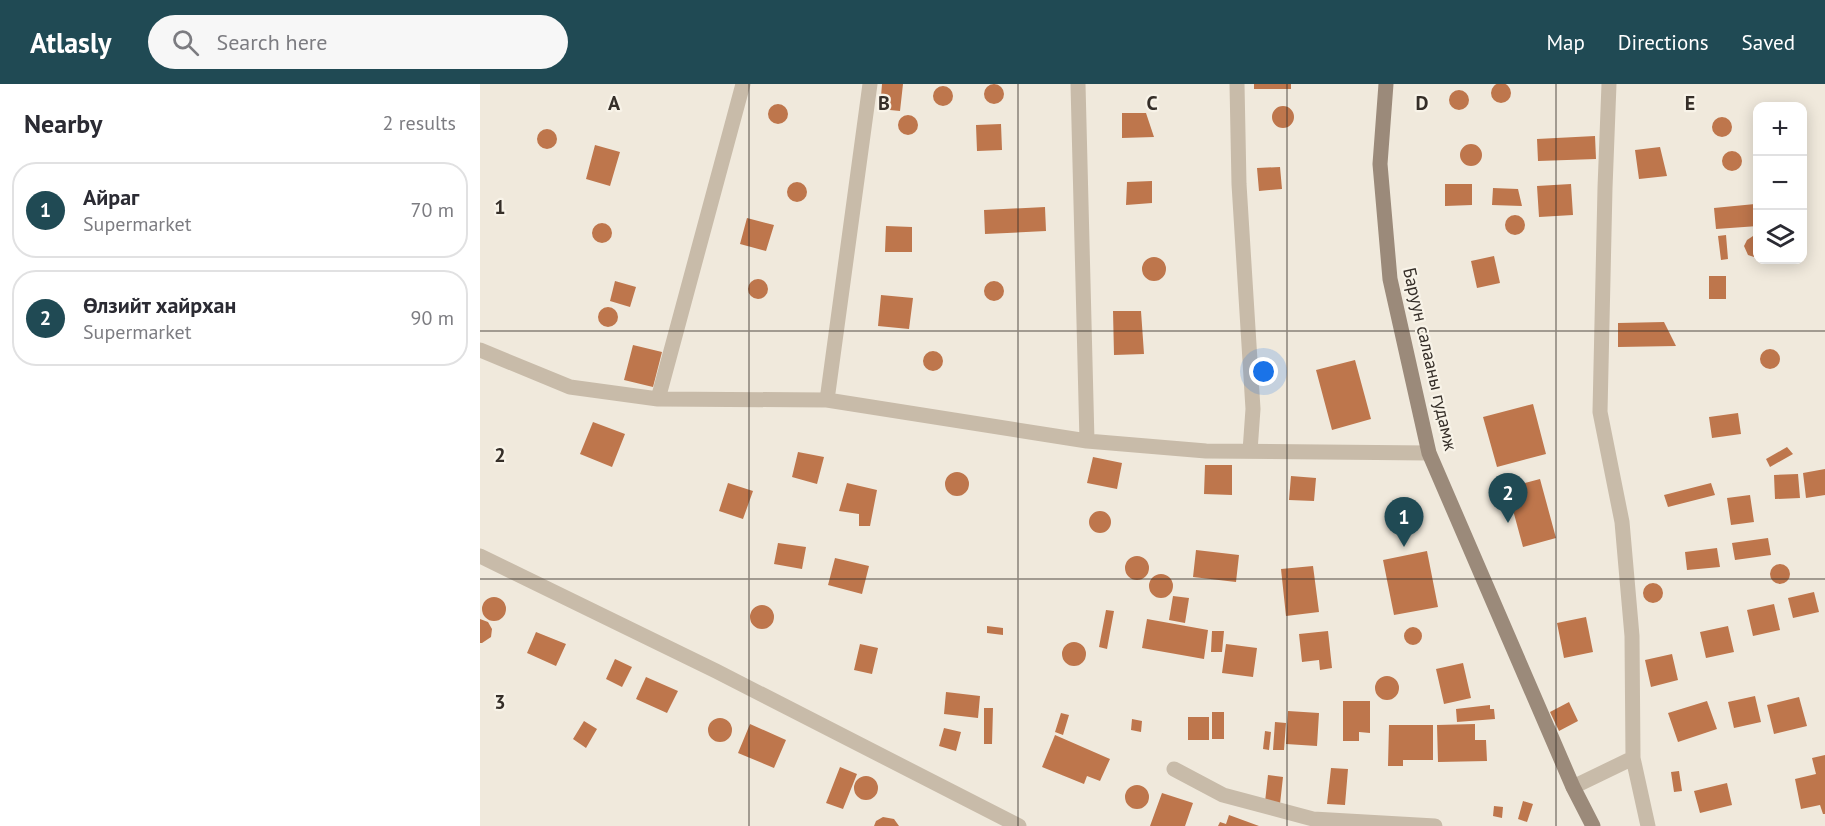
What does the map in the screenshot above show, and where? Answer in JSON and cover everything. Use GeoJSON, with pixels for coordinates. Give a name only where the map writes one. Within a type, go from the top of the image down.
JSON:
{"type":"FeatureCollection","features":[{"type":"Feature","properties":{"kind":"main road","name":"Баруун салааны гудамж"},"geometry":{"type":"LineString","coordinates":[[1386,84],[1380,164],[1390,279],[1430,453],[1573,787],[1593,826]]}},
{"type":"Feature","properties":{"kind":"street"},"geometry":{"type":"LineString","coordinates":[[658,399],[743,84]]}},
{"type":"Feature","properties":{"kind":"street"},"geometry":{"type":"LineString","coordinates":[[827,400],[870,84]]}},
{"type":"Feature","properties":{"kind":"street"},"geometry":{"type":"LineString","coordinates":[[1078,84],[1087,441]]}},
{"type":"Feature","properties":{"kind":"street"},"geometry":{"type":"LineString","coordinates":[[1237,84],[1239,184],[1253,408],[1250,451]]}},
{"type":"Feature","properties":{"kind":"street"},"geometry":{"type":"LineString","coordinates":[[1609,84],[1600,412],[1622,522],[1632,636],[1634,758],[1648,826]]}},
{"type":"Feature","properties":{"kind":"street"},"geometry":{"type":"LineString","coordinates":[[480,350],[570,387],[658,399],[827,400],[1087,441],[1206,451],[1430,453]]}},
{"type":"Feature","properties":{"kind":"street"},"geometry":{"type":"LineString","coordinates":[[480,556],[716,671],[1019,826]]}},
{"type":"Feature","properties":{"kind":"street"},"geometry":{"type":"LineString","coordinates":[[1573,787],[1634,758]]}},
{"type":"Feature","properties":{"kind":"street"},"geometry":{"type":"LineString","coordinates":[[1174,769],[1223,795],[1313,819],[1436,826]]}},
{"type":"Feature","properties":{"kind":"building"},"geometry":{"type":"Polygon","coordinates":[[[1501,83],[1508,86],[1511,93],[1508,100],[1501,103],[1494,100],[1491,93],[1494,86],[1501,83]]]}},
{"type":"Feature","properties":{"kind":"building"},"geometry":{"type":"Polygon","coordinates":[[[882,84],[903,84],[900,111],[880,109],[882,84]]]}},
{"type":"Feature","properties":{"kind":"building"},"geometry":{"type":"Polygon","coordinates":[[[994,84],[1001,87],[1004,94],[1001,101],[994,104],[987,101],[984,94],[987,87],[994,84]]]}},
{"type":"Feature","properties":{"kind":"building"},"geometry":{"type":"Polygon","coordinates":[[[1254,84],[1291,84],[1291,89],[1254,89],[1254,84]]]}},
{"type":"Feature","properties":{"kind":"building"},"geometry":{"type":"Polygon","coordinates":[[[943,86],[950,89],[953,96],[950,103],[943,106],[936,103],[933,96],[936,89],[943,86]]]}},
{"type":"Feature","properties":{"kind":"building"},"geometry":{"type":"Polygon","coordinates":[[[1459,90],[1466,93],[1469,100],[1466,107],[1459,110],[1452,107],[1449,100],[1452,93],[1459,90]]]}},
{"type":"Feature","properties":{"kind":"building"},"geometry":{"type":"Polygon","coordinates":[[[778,104],[785,107],[788,114],[785,121],[778,124],[771,121],[768,114],[771,107],[778,104]]]}},
{"type":"Feature","properties":{"kind":"building"},"geometry":{"type":"Polygon","coordinates":[[[1283,106],[1291,109],[1294,117],[1291,125],[1283,128],[1275,125],[1272,117],[1275,109],[1283,106]]]}},
{"type":"Feature","properties":{"kind":"building"},"geometry":{"type":"Polygon","coordinates":[[[1122,113],[1146,113],[1154,137],[1122,138],[1122,113]]]}},
{"type":"Feature","properties":{"kind":"building"},"geometry":{"type":"Polygon","coordinates":[[[908,115],[915,118],[918,125],[915,132],[908,135],[901,132],[898,125],[901,118],[908,115]]]}},
{"type":"Feature","properties":{"kind":"building"},"geometry":{"type":"Polygon","coordinates":[[[1718,117],[1726,117],[1732,123],[1732,131],[1726,137],[1718,137],[1712,131],[1712,123],[1718,117]]]}},
{"type":"Feature","properties":{"kind":"building"},"geometry":{"type":"Polygon","coordinates":[[[1001,124],[1002,150],[977,151],[976,125],[1001,124]]]}},
{"type":"Feature","properties":{"kind":"building"},"geometry":{"type":"Polygon","coordinates":[[[547,129],[554,132],[557,139],[554,146],[547,149],[540,146],[537,139],[540,132],[547,129]]]}},
{"type":"Feature","properties":{"kind":"building"},"geometry":{"type":"Polygon","coordinates":[[[1595,136],[1596,159],[1538,161],[1537,139],[1595,136]]]}},
{"type":"Feature","properties":{"kind":"building"},"geometry":{"type":"Polygon","coordinates":[[[1471,144],[1479,147],[1482,155],[1479,163],[1471,166],[1463,163],[1460,155],[1463,147],[1471,144]]]}},
{"type":"Feature","properties":{"kind":"building"},"geometry":{"type":"Polygon","coordinates":[[[595,145],[620,152],[610,186],[586,179],[595,145]]]}},
{"type":"Feature","properties":{"kind":"building"},"geometry":{"type":"Polygon","coordinates":[[[1660,147],[1667,176],[1639,179],[1635,150],[1660,147]]]}},
{"type":"Feature","properties":{"kind":"building"},"geometry":{"type":"Polygon","coordinates":[[[1728,151],[1736,151],[1742,157],[1742,165],[1736,171],[1728,171],[1722,165],[1722,157],[1728,151]]]}},
{"type":"Feature","properties":{"kind":"building"},"geometry":{"type":"Polygon","coordinates":[[[1280,167],[1282,189],[1259,191],[1257,168],[1280,167]]]}},
{"type":"Feature","properties":{"kind":"building"},"geometry":{"type":"Polygon","coordinates":[[[1152,181],[1152,203],[1126,205],[1127,182],[1152,181]]]}},
{"type":"Feature","properties":{"kind":"building"},"geometry":{"type":"Polygon","coordinates":[[[797,182],[804,185],[807,192],[804,199],[797,202],[790,199],[787,192],[790,185],[797,182]]]}},
{"type":"Feature","properties":{"kind":"building"},"geometry":{"type":"Polygon","coordinates":[[[1445,184],[1472,184],[1472,205],[1445,206],[1445,184]]]}},
{"type":"Feature","properties":{"kind":"building"},"geometry":{"type":"Polygon","coordinates":[[[1571,184],[1573,215],[1539,217],[1537,186],[1571,184]]]}},
{"type":"Feature","properties":{"kind":"building"},"geometry":{"type":"Polygon","coordinates":[[[1493,188],[1518,189],[1522,206],[1492,205],[1493,188]]]}},
{"type":"Feature","properties":{"kind":"building"},"geometry":{"type":"Polygon","coordinates":[[[1753,204],[1753,226],[1716,229],[1714,208],[1753,204]]]}},
{"type":"Feature","properties":{"kind":"building"},"geometry":{"type":"Polygon","coordinates":[[[1045,207],[1046,231],[985,234],[984,210],[1045,207]]]}},
{"type":"Feature","properties":{"kind":"building"},"geometry":{"type":"Polygon","coordinates":[[[1511,215],[1519,215],[1525,221],[1525,229],[1519,235],[1511,235],[1505,229],[1505,221],[1511,215]]]}},
{"type":"Feature","properties":{"kind":"building"},"geometry":{"type":"Polygon","coordinates":[[[747,218],[774,225],[766,251],[740,244],[747,218]]]}},
{"type":"Feature","properties":{"kind":"building"},"geometry":{"type":"Polygon","coordinates":[[[602,223],[609,226],[612,233],[609,240],[602,243],[595,240],[592,233],[595,226],[602,223]]]}},
{"type":"Feature","properties":{"kind":"building"},"geometry":{"type":"Polygon","coordinates":[[[886,226],[912,227],[912,252],[885,252],[886,226]]]}},
{"type":"Feature","properties":{"kind":"building"},"geometry":{"type":"Polygon","coordinates":[[[1726,235],[1728,259],[1721,260],[1718,236],[1726,235]]]}},
{"type":"Feature","properties":{"kind":"building"},"geometry":{"type":"Polygon","coordinates":[[[1753,236],[1753,257],[1748,255],[1744,246],[1753,236]]]}},
{"type":"Feature","properties":{"kind":"building"},"geometry":{"type":"Polygon","coordinates":[[[1494,256],[1500,283],[1477,288],[1471,261],[1494,256]]]}},
{"type":"Feature","properties":{"kind":"building"},"geometry":{"type":"Polygon","coordinates":[[[1154,257],[1163,260],[1166,269],[1163,278],[1154,281],[1145,278],[1142,269],[1145,260],[1154,257]]]}},
{"type":"Feature","properties":{"kind":"building"},"geometry":{"type":"Polygon","coordinates":[[[1709,276],[1726,276],[1726,299],[1709,299],[1709,276]]]}},
{"type":"Feature","properties":{"kind":"building"},"geometry":{"type":"Polygon","coordinates":[[[758,279],[765,282],[768,289],[765,296],[758,299],[751,296],[748,289],[751,282],[758,279]]]}},
{"type":"Feature","properties":{"kind":"building"},"geometry":{"type":"Polygon","coordinates":[[[615,281],[636,287],[630,307],[610,301],[615,281]]]}},
{"type":"Feature","properties":{"kind":"building"},"geometry":{"type":"Polygon","coordinates":[[[994,281],[1001,284],[1004,291],[1001,298],[994,301],[987,298],[984,291],[987,284],[994,281]]]}},
{"type":"Feature","properties":{"kind":"building"},"geometry":{"type":"Polygon","coordinates":[[[881,295],[913,298],[909,329],[878,326],[881,295]]]}},
{"type":"Feature","properties":{"kind":"building"},"geometry":{"type":"Polygon","coordinates":[[[608,307],[615,310],[618,317],[615,324],[608,327],[601,324],[598,317],[601,310],[608,307]]]}},
{"type":"Feature","properties":{"kind":"building"},"geometry":{"type":"Polygon","coordinates":[[[1113,311],[1141,311],[1144,354],[1114,355],[1113,311]]]}},
{"type":"Feature","properties":{"kind":"building"},"geometry":{"type":"Polygon","coordinates":[[[1664,322],[1676,346],[1618,347],[1618,323],[1664,322]]]}},
{"type":"Feature","properties":{"kind":"building"},"geometry":{"type":"Polygon","coordinates":[[[633,345],[662,352],[653,387],[624,380],[633,345]]]}},
{"type":"Feature","properties":{"kind":"building"},"geometry":{"type":"Polygon","coordinates":[[[1766,349],[1774,349],[1780,355],[1780,363],[1774,369],[1766,369],[1760,363],[1760,355],[1766,349]]]}},
{"type":"Feature","properties":{"kind":"building"},"geometry":{"type":"Polygon","coordinates":[[[933,351],[940,354],[943,361],[940,368],[933,371],[926,368],[923,361],[926,354],[933,351]]]}},
{"type":"Feature","properties":{"kind":"building"},"geometry":{"type":"Polygon","coordinates":[[[1355,360],[1371,419],[1332,430],[1316,370],[1355,360]]]}},
{"type":"Feature","properties":{"kind":"building"},"geometry":{"type":"Polygon","coordinates":[[[1533,404],[1546,454],[1497,467],[1483,417],[1533,404]]]}},
{"type":"Feature","properties":{"kind":"building"},"geometry":{"type":"Polygon","coordinates":[[[1738,413],[1741,434],[1712,438],[1709,417],[1738,413]]]}},
{"type":"Feature","properties":{"kind":"building"},"geometry":{"type":"Polygon","coordinates":[[[593,422],[625,434],[612,467],[580,454],[593,422]]]}},
{"type":"Feature","properties":{"kind":"building"},"geometry":{"type":"Polygon","coordinates":[[[1787,447],[1793,454],[1770,467],[1766,459],[1787,447]]]}},
{"type":"Feature","properties":{"kind":"building"},"geometry":{"type":"Polygon","coordinates":[[[798,452],[824,457],[817,484],[792,477],[798,452]]]}},
{"type":"Feature","properties":{"kind":"building"},"geometry":{"type":"Polygon","coordinates":[[[1093,457],[1122,463],[1117,489],[1087,483],[1093,457]]]}},
{"type":"Feature","properties":{"kind":"building"},"geometry":{"type":"Polygon","coordinates":[[[1205,465],[1232,465],[1232,495],[1204,494],[1205,465]]]}},
{"type":"Feature","properties":{"kind":"building"},"geometry":{"type":"Polygon","coordinates":[[[1825,469],[1825,495],[1806,498],[1803,473],[1825,469]]]}},
{"type":"Feature","properties":{"kind":"building"},"geometry":{"type":"Polygon","coordinates":[[[957,472],[966,475],[969,484],[966,493],[957,496],[948,493],[945,484],[948,475],[957,472]]]}},
{"type":"Feature","properties":{"kind":"building"},"geometry":{"type":"Polygon","coordinates":[[[1798,474],[1800,498],[1775,499],[1774,475],[1798,474]]]}},
{"type":"Feature","properties":{"kind":"building"},"geometry":{"type":"Polygon","coordinates":[[[1291,476],[1316,478],[1314,501],[1289,500],[1291,476]]]}},
{"type":"Feature","properties":{"kind":"building"},"geometry":{"type":"Polygon","coordinates":[[[1540,479],[1556,538],[1523,547],[1507,488],[1540,479]]]}},
{"type":"Feature","properties":{"kind":"building"},"geometry":{"type":"Polygon","coordinates":[[[728,483],[753,491],[743,519],[719,511],[728,483]]]}},
{"type":"Feature","properties":{"kind":"building"},"geometry":{"type":"Polygon","coordinates":[[[847,483],[877,490],[870,526],[859,526],[859,514],[839,511],[847,483]]]}},
{"type":"Feature","properties":{"kind":"building"},"geometry":{"type":"Polygon","coordinates":[[[1711,483],[1715,495],[1668,507],[1664,495],[1711,483]]]}},
{"type":"Feature","properties":{"kind":"building"},"geometry":{"type":"Polygon","coordinates":[[[1750,495],[1754,522],[1731,525],[1727,498],[1750,495]]]}},
{"type":"Feature","properties":{"kind":"building"},"geometry":{"type":"Polygon","coordinates":[[[1096,511],[1104,511],[1111,518],[1111,526],[1104,533],[1096,533],[1089,526],[1089,518],[1096,511]]]}},
{"type":"Feature","properties":{"kind":"building"},"geometry":{"type":"Polygon","coordinates":[[[1768,538],[1771,555],[1735,560],[1732,543],[1768,538]]]}},
{"type":"Feature","properties":{"kind":"building"},"geometry":{"type":"Polygon","coordinates":[[[778,543],[806,547],[802,569],[774,564],[778,543]]]}},
{"type":"Feature","properties":{"kind":"building"},"geometry":{"type":"Polygon","coordinates":[[[1717,548],[1720,567],[1687,570],[1685,552],[1717,548]]]}},
{"type":"Feature","properties":{"kind":"building"},"geometry":{"type":"Polygon","coordinates":[[[1196,550],[1239,555],[1236,582],[1193,577],[1196,550]]]}},
{"type":"Feature","properties":{"kind":"building"},"geometry":{"type":"Polygon","coordinates":[[[1427,551],[1438,607],[1394,615],[1383,560],[1427,551]]]}},
{"type":"Feature","properties":{"kind":"building"},"geometry":{"type":"Polygon","coordinates":[[[1137,556],[1146,559],[1149,568],[1146,577],[1137,580],[1128,577],[1125,568],[1128,559],[1137,556]]]}},
{"type":"Feature","properties":{"kind":"building"},"geometry":{"type":"Polygon","coordinates":[[[835,558],[869,566],[862,594],[828,585],[835,558]]]}},
{"type":"Feature","properties":{"kind":"building"},"geometry":{"type":"Polygon","coordinates":[[[1776,564],[1784,564],[1790,570],[1790,578],[1784,584],[1776,584],[1770,578],[1770,570],[1776,564]]]}},
{"type":"Feature","properties":{"kind":"building"},"geometry":{"type":"Polygon","coordinates":[[[1313,566],[1319,612],[1286,616],[1281,569],[1313,566]]]}},
{"type":"Feature","properties":{"kind":"building"},"geometry":{"type":"Polygon","coordinates":[[[1161,574],[1170,577],[1173,586],[1170,595],[1161,598],[1152,595],[1149,586],[1152,577],[1161,574]]]}},
{"type":"Feature","properties":{"kind":"building"},"geometry":{"type":"Polygon","coordinates":[[[1649,583],[1657,583],[1663,589],[1663,597],[1657,603],[1649,603],[1643,597],[1643,589],[1649,583]]]}},
{"type":"Feature","properties":{"kind":"building"},"geometry":{"type":"Polygon","coordinates":[[[1814,592],[1819,612],[1793,618],[1788,598],[1814,592]]]}},
{"type":"Feature","properties":{"kind":"building"},"geometry":{"type":"Polygon","coordinates":[[[1173,596],[1189,598],[1185,623],[1169,620],[1173,596]]]}},
{"type":"Feature","properties":{"kind":"building"},"geometry":{"type":"Polygon","coordinates":[[[494,597],[503,600],[506,609],[503,618],[494,621],[485,618],[482,609],[485,600],[494,597]]]}},
{"type":"Feature","properties":{"kind":"building"},"geometry":{"type":"Polygon","coordinates":[[[1774,604],[1780,630],[1753,636],[1747,610],[1774,604]]]}},
{"type":"Feature","properties":{"kind":"building"},"geometry":{"type":"Polygon","coordinates":[[[762,605],[771,608],[774,617],[771,626],[762,629],[753,626],[750,617],[753,608],[762,605]]]}},
{"type":"Feature","properties":{"kind":"building"},"geometry":{"type":"Polygon","coordinates":[[[1106,610],[1114,611],[1107,649],[1099,647],[1106,610]]]}},
{"type":"Feature","properties":{"kind":"building"},"geometry":{"type":"Polygon","coordinates":[[[1586,617],[1593,652],[1564,658],[1557,623],[1586,617]]]}},
{"type":"Feature","properties":{"kind":"building"},"geometry":{"type":"Polygon","coordinates":[[[480,619],[488,622],[492,629],[491,637],[482,643],[480,643],[480,619]]]}},
{"type":"Feature","properties":{"kind":"building"},"geometry":{"type":"Polygon","coordinates":[[[1147,619],[1208,630],[1204,659],[1142,648],[1147,619]]]}},
{"type":"Feature","properties":{"kind":"building"},"geometry":{"type":"Polygon","coordinates":[[[987,626],[1003,628],[1003,635],[987,633],[987,626]]]}},
{"type":"Feature","properties":{"kind":"building"},"geometry":{"type":"Polygon","coordinates":[[[1728,626],[1734,652],[1706,658],[1700,632],[1728,626]]]}},
{"type":"Feature","properties":{"kind":"building"},"geometry":{"type":"Polygon","coordinates":[[[1413,627],[1419,630],[1422,636],[1419,642],[1413,645],[1407,642],[1404,636],[1407,630],[1413,627]]]}},
{"type":"Feature","properties":{"kind":"building"},"geometry":{"type":"Polygon","coordinates":[[[1212,631],[1224,631],[1222,652],[1211,652],[1212,631]]]}},
{"type":"Feature","properties":{"kind":"building"},"geometry":{"type":"Polygon","coordinates":[[[1328,631],[1332,668],[1320,670],[1319,660],[1302,662],[1299,634],[1328,631]]]}},
{"type":"Feature","properties":{"kind":"building"},"geometry":{"type":"Polygon","coordinates":[[[536,632],[566,644],[556,666],[527,653],[536,632]]]}},
{"type":"Feature","properties":{"kind":"building"},"geometry":{"type":"Polygon","coordinates":[[[1074,642],[1083,645],[1086,654],[1083,663],[1074,666],[1065,663],[1062,654],[1065,645],[1074,642]]]}},
{"type":"Feature","properties":{"kind":"building"},"geometry":{"type":"Polygon","coordinates":[[[860,644],[878,648],[872,674],[854,670],[860,644]]]}},
{"type":"Feature","properties":{"kind":"building"},"geometry":{"type":"Polygon","coordinates":[[[1226,644],[1257,648],[1253,677],[1222,673],[1226,644]]]}},
{"type":"Feature","properties":{"kind":"building"},"geometry":{"type":"Polygon","coordinates":[[[1672,654],[1678,680],[1651,687],[1645,660],[1672,654]]]}},
{"type":"Feature","properties":{"kind":"building"},"geometry":{"type":"Polygon","coordinates":[[[615,659],[632,667],[622,687],[606,679],[615,659]]]}},
{"type":"Feature","properties":{"kind":"building"},"geometry":{"type":"Polygon","coordinates":[[[1463,663],[1471,698],[1444,704],[1436,669],[1463,663]]]}},
{"type":"Feature","properties":{"kind":"building"},"geometry":{"type":"Polygon","coordinates":[[[1387,676],[1396,679],[1399,688],[1396,697],[1387,700],[1378,697],[1375,688],[1378,679],[1387,676]]]}},
{"type":"Feature","properties":{"kind":"building"},"geometry":{"type":"Polygon","coordinates":[[[646,677],[678,691],[667,713],[636,699],[646,677]]]}},
{"type":"Feature","properties":{"kind":"building"},"geometry":{"type":"Polygon","coordinates":[[[946,692],[980,696],[978,718],[944,714],[946,692]]]}},
{"type":"Feature","properties":{"kind":"building"},"geometry":{"type":"Polygon","coordinates":[[[1755,696],[1761,722],[1734,728],[1728,702],[1755,696]]]}},
{"type":"Feature","properties":{"kind":"building"},"geometry":{"type":"Polygon","coordinates":[[[1799,697],[1807,726],[1774,734],[1767,705],[1799,697]]]}},
{"type":"Feature","properties":{"kind":"building"},"geometry":{"type":"Polygon","coordinates":[[[1343,701],[1370,701],[1370,733],[1359,732],[1359,741],[1343,741],[1343,701]]]}},
{"type":"Feature","properties":{"kind":"building"},"geometry":{"type":"Polygon","coordinates":[[[1707,701],[1717,729],[1678,742],[1668,713],[1707,701]]]}},
{"type":"Feature","properties":{"kind":"building"},"geometry":{"type":"Polygon","coordinates":[[[1569,702],[1578,721],[1559,731],[1550,712],[1569,702]]]}},
{"type":"Feature","properties":{"kind":"building"},"geometry":{"type":"Polygon","coordinates":[[[1490,705],[1490,709],[1494,709],[1495,719],[1457,722],[1456,709],[1490,705]]]}},
{"type":"Feature","properties":{"kind":"building"},"geometry":{"type":"Polygon","coordinates":[[[984,708],[993,708],[992,744],[984,744],[984,708]]]}},
{"type":"Feature","properties":{"kind":"building"},"geometry":{"type":"Polygon","coordinates":[[[1288,711],[1319,713],[1317,746],[1286,744],[1288,711]]]}},
{"type":"Feature","properties":{"kind":"building"},"geometry":{"type":"Polygon","coordinates":[[[1212,712],[1224,712],[1224,739],[1212,739],[1212,712]]]}},
{"type":"Feature","properties":{"kind":"building"},"geometry":{"type":"Polygon","coordinates":[[[1061,713],[1069,715],[1063,735],[1055,732],[1061,713]]]}},
{"type":"Feature","properties":{"kind":"building"},"geometry":{"type":"Polygon","coordinates":[[[1188,717],[1209,717],[1209,740],[1188,740],[1188,717]]]}},
{"type":"Feature","properties":{"kind":"building"},"geometry":{"type":"Polygon","coordinates":[[[720,718],[729,721],[732,730],[729,739],[720,742],[711,739],[708,730],[711,721],[720,718]]]}},
{"type":"Feature","properties":{"kind":"building"},"geometry":{"type":"Polygon","coordinates":[[[1132,719],[1142,721],[1141,732],[1131,730],[1132,719]]]}},
{"type":"Feature","properties":{"kind":"building"},"geometry":{"type":"Polygon","coordinates":[[[584,721],[597,729],[586,748],[573,739],[584,721]]]}},
{"type":"Feature","properties":{"kind":"building"},"geometry":{"type":"Polygon","coordinates":[[[1275,722],[1286,723],[1284,750],[1273,750],[1275,722]]]}},
{"type":"Feature","properties":{"kind":"building"},"geometry":{"type":"Polygon","coordinates":[[[750,724],[786,740],[774,768],[738,753],[750,724]]]}},
{"type":"Feature","properties":{"kind":"building"},"geometry":{"type":"Polygon","coordinates":[[[1475,724],[1475,740],[1486,740],[1487,761],[1438,762],[1437,725],[1475,724]]]}},
{"type":"Feature","properties":{"kind":"building"},"geometry":{"type":"Polygon","coordinates":[[[1389,725],[1433,725],[1433,760],[1403,760],[1403,766],[1388,766],[1389,725]]]}},
{"type":"Feature","properties":{"kind":"building"},"geometry":{"type":"Polygon","coordinates":[[[944,728],[961,732],[956,751],[939,746],[944,728]]]}},
{"type":"Feature","properties":{"kind":"building"},"geometry":{"type":"Polygon","coordinates":[[[1265,731],[1271,732],[1269,750],[1263,749],[1265,731]]]}},
{"type":"Feature","properties":{"kind":"building"},"geometry":{"type":"Polygon","coordinates":[[[1055,735],[1110,759],[1100,781],[1087,776],[1084,784],[1042,767],[1055,735]]]}},
{"type":"Feature","properties":{"kind":"building"},"geometry":{"type":"Polygon","coordinates":[[[1825,755],[1825,814],[1820,805],[1801,809],[1795,779],[1816,774],[1812,758],[1825,755]]]}},
{"type":"Feature","properties":{"kind":"building"},"geometry":{"type":"Polygon","coordinates":[[[840,767],[857,774],[843,809],[826,803],[840,767]]]}},
{"type":"Feature","properties":{"kind":"building"},"geometry":{"type":"Polygon","coordinates":[[[1331,768],[1348,769],[1345,805],[1327,804],[1331,768]]]}},
{"type":"Feature","properties":{"kind":"building"},"geometry":{"type":"Polygon","coordinates":[[[1679,771],[1682,791],[1674,792],[1671,772],[1679,771]]]}},
{"type":"Feature","properties":{"kind":"building"},"geometry":{"type":"Polygon","coordinates":[[[1268,775],[1283,777],[1280,804],[1265,802],[1268,775]]]}},
{"type":"Feature","properties":{"kind":"building"},"geometry":{"type":"Polygon","coordinates":[[[866,776],[875,779],[878,788],[875,797],[866,800],[857,797],[854,788],[857,779],[866,776]]]}},
{"type":"Feature","properties":{"kind":"building"},"geometry":{"type":"Polygon","coordinates":[[[1727,783],[1732,805],[1700,813],[1694,791],[1727,783]]]}},
{"type":"Feature","properties":{"kind":"building"},"geometry":{"type":"Polygon","coordinates":[[[1137,785],[1146,788],[1149,797],[1146,806],[1137,809],[1128,806],[1125,797],[1128,788],[1137,785]]]}},
{"type":"Feature","properties":{"kind":"building"},"geometry":{"type":"Polygon","coordinates":[[[1162,793],[1193,803],[1185,826],[1150,826],[1162,793]]]}},
{"type":"Feature","properties":{"kind":"building"},"geometry":{"type":"Polygon","coordinates":[[[1523,801],[1533,804],[1527,822],[1518,819],[1523,801]]]}},
{"type":"Feature","properties":{"kind":"building"},"geometry":{"type":"Polygon","coordinates":[[[1494,806],[1503,807],[1502,818],[1493,816],[1494,806]]]}},
{"type":"Feature","properties":{"kind":"building"},"geometry":{"type":"Polygon","coordinates":[[[1229,815],[1259,826],[1218,826],[1220,822],[1226,824],[1229,815]]]}},
{"type":"Feature","properties":{"kind":"building"},"geometry":{"type":"Polygon","coordinates":[[[883,817],[894,819],[899,826],[874,826],[876,821],[883,817]]]}},
{"type":"Feature","properties":{"kind":"place","name":"Өлзийт хайрхан"},"geometry":{"type":"Point","coordinates":[1508,523]}},
{"type":"Feature","properties":{"kind":"place","name":"Айраг"},"geometry":{"type":"Point","coordinates":[1404,547]}}]}
